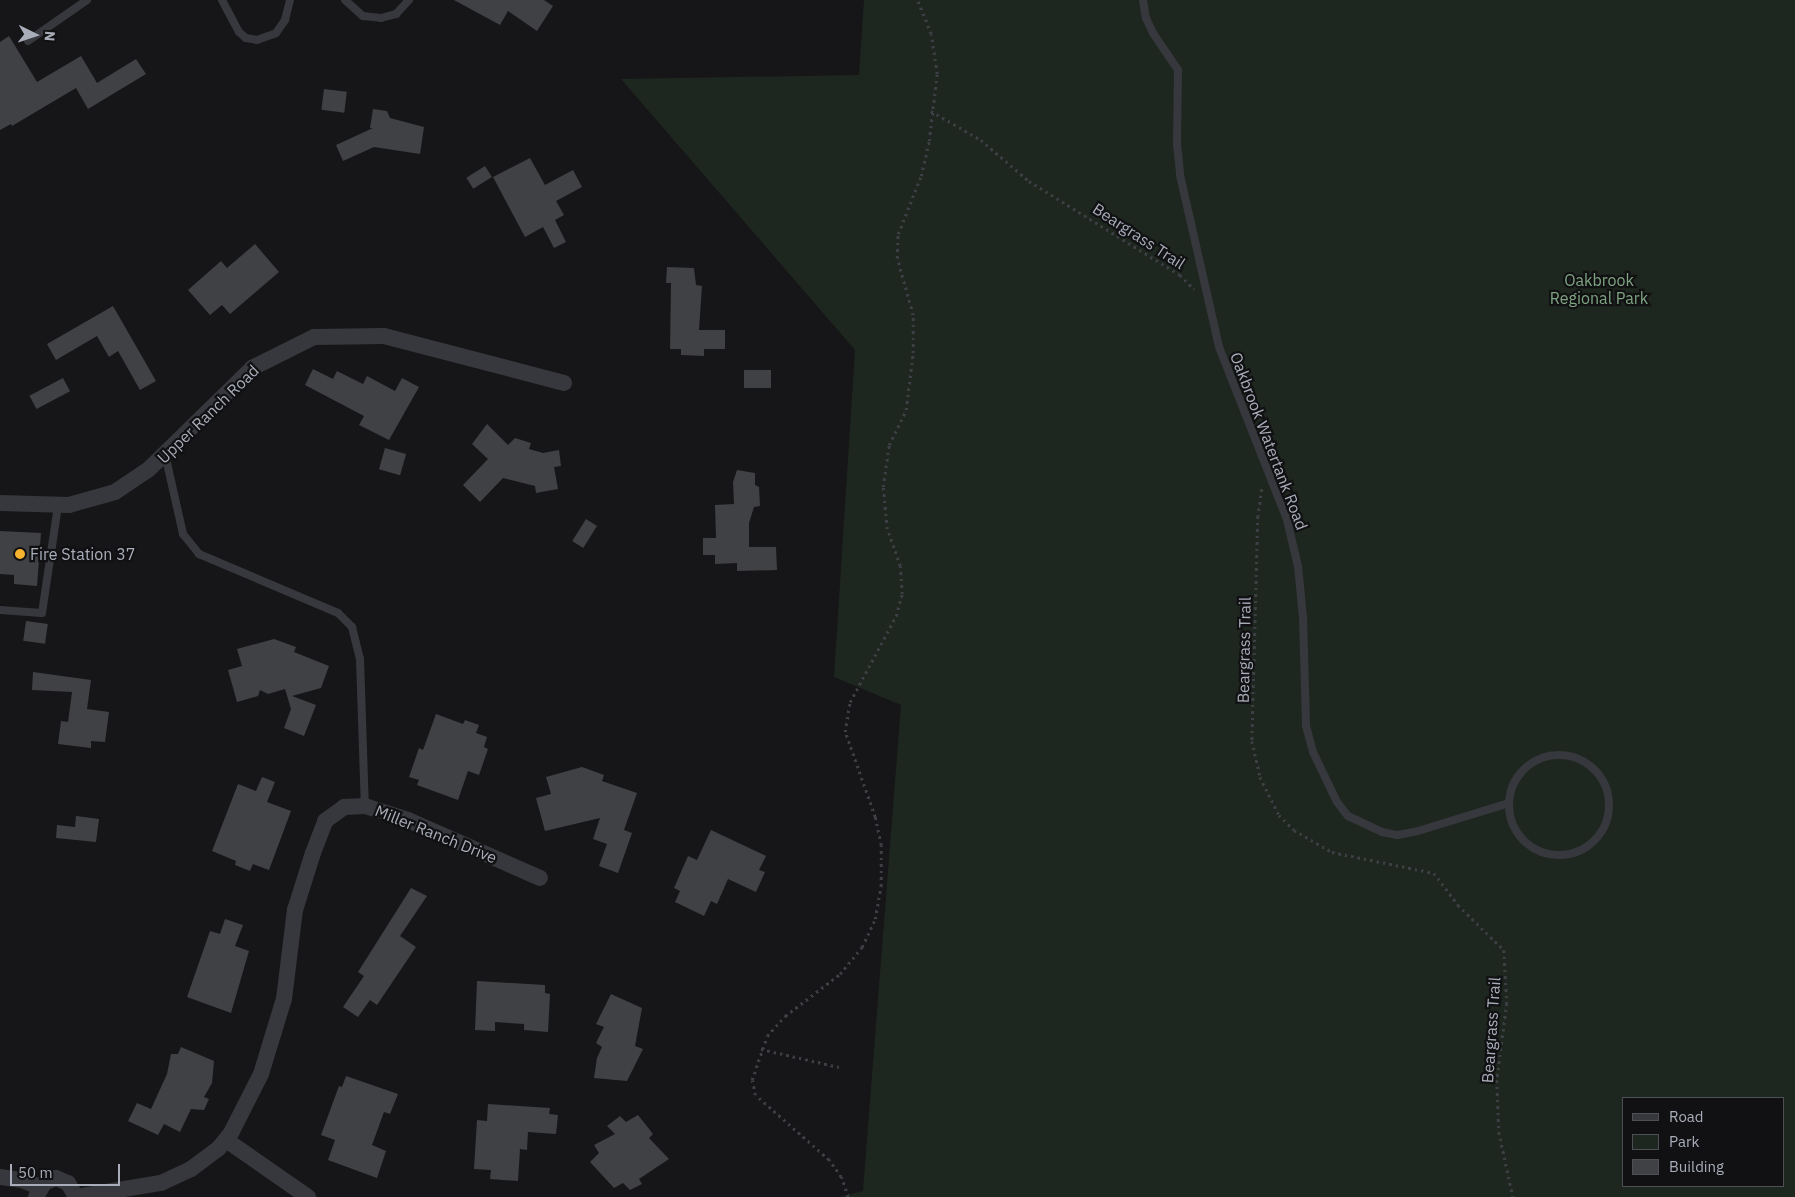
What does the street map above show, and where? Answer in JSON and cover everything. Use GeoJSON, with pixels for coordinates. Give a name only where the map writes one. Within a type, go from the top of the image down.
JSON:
{"type":"FeatureCollection","features":[{"type":"Feature","properties":{"kind":"street","name":"Upper Ranch Road"},"geometry":{"type":"LineString","coordinates":[[0,503],[58,506],[96,500],[116,492],[148,470],[252,368],[314,337],[384,336],[564,382]]}},
{"type":"Feature","properties":{"kind":"street","name":"Miller Ranch Drive"},"geometry":{"type":"LineString","coordinates":[[0,1177],[22,1180],[38,1192],[50,1180],[62,1179],[73,1187],[76,1197],[161,1183],[191,1169],[226,1140],[245,1110],[261,1074],[284,999],[295,910],[325,822],[344,807],[365,806],[408,820],[540,878]]}},
{"type":"Feature","properties":{"kind":"street"},"geometry":{"type":"LineString","coordinates":[[226,1140],[308,1197]]}},
{"type":"Feature","properties":{"kind":"lane"},"geometry":{"type":"LineString","coordinates":[[28,40],[87,0]]}},
{"type":"Feature","properties":{"kind":"lane"},"geometry":{"type":"LineString","coordinates":[[222,0],[239,32],[246,38],[257,40],[276,33],[285,20],[290,0]]}},
{"type":"Feature","properties":{"kind":"lane"},"geometry":{"type":"LineString","coordinates":[[345,0],[363,16],[381,18],[396,14],[409,0]]}},
{"type":"Feature","properties":{"kind":"lane","name":"Oakbrook Watertank Road"},"geometry":{"type":"LineString","coordinates":[[1143,0],[1146,18],[1153,33],[1178,70],[1176,144],[1180,175],[1219,347],[1287,520],[1298,566],[1303,617],[1306,726],[1312,752],[1337,802],[1348,816],[1382,832],[1398,835],[1418,831],[1509,803]]}},
{"type":"Feature","properties":{"kind":"lane"},"geometry":{"type":"LineString","coordinates":[[165,454],[184,534],[198,554],[338,613],[352,628],[360,659],[365,806]]}},
{"type":"Feature","properties":{"kind":"lane"},"geometry":{"type":"LineString","coordinates":[[0,610],[42,613],[58,506]]}},
{"type":"Feature","properties":{"kind":"lane"},"geometry":{"type":"LineString","coordinates":[[1564,754],[1587,763],[1604,781],[1609,813],[1603,829],[1593,842],[1579,851],[1563,855],[1546,853],[1531,846],[1519,835],[1511,820],[1509,803],[1512,787],[1521,773],[1533,762],[1548,756],[1564,754]]}},
{"type":"Feature","properties":{"kind":"path"},"geometry":{"type":"LineString","coordinates":[[848,1197],[841,1178],[829,1160],[755,1095],[752,1080],[767,1036],[785,1016],[840,974],[862,947],[875,920],[881,886],[881,845],[875,817],[845,732],[850,702],[896,616],[902,594],[900,566],[887,529],[882,487],[889,445],[906,410],[914,353],[913,315],[897,258],[898,234],[921,176],[929,141],[931,111],[937,74],[936,54],[917,0]]}},
{"type":"Feature","properties":{"kind":"path","name":"Beargrass Trail"},"geometry":{"type":"LineString","coordinates":[[931,111],[980,140],[1029,181],[1180,275],[1196,295]]}},
{"type":"Feature","properties":{"kind":"path","name":"Beargrass Trail"},"geometry":{"type":"LineString","coordinates":[[1263,482],[1258,516],[1252,741],[1260,777],[1279,814],[1294,830],[1332,852],[1434,873],[1458,905],[1504,950],[1507,1003],[1497,1080],[1499,1132],[1513,1197]]}},
{"type":"Feature","properties":{"kind":"path"},"geometry":{"type":"LineString","coordinates":[[761,1049],[839,1067]]}},
{"type":"Feature","properties":{"kind":"green space","name":"Oakbrook Regional Park"},"geometry":{"type":"Polygon","coordinates":[[[864,0],[1795,0],[1795,1197],[839,1197],[863,1191],[901,705],[834,677],[855,350],[621,79],[859,75],[864,0]]]}},
{"type":"Feature","properties":{"kind":"building"},"geometry":{"type":"Polygon","coordinates":[[[454,0],[544,0],[553,6],[537,31],[508,11],[500,25],[454,0]]]}},
{"type":"Feature","properties":{"kind":"building"},"geometry":{"type":"Polygon","coordinates":[[[9,36],[37,82],[81,56],[97,83],[136,59],[146,74],[88,109],[76,88],[12,126],[11,124],[0,130],[0,42],[9,36]]]}},
{"type":"Feature","properties":{"kind":"building"},"geometry":{"type":"Polygon","coordinates":[[[324,89],[347,92],[344,113],[321,110],[324,89]]]}},
{"type":"Feature","properties":{"kind":"building"},"geometry":{"type":"Polygon","coordinates":[[[373,109],[387,111],[390,118],[424,127],[420,154],[374,147],[343,161],[336,145],[373,128],[370,128],[373,109]]]}},
{"type":"Feature","properties":{"kind":"building"},"geometry":{"type":"Polygon","coordinates":[[[530,158],[545,185],[573,170],[582,187],[556,201],[564,215],[555,220],[566,242],[554,248],[543,227],[525,237],[493,177],[530,158]]]}},
{"type":"Feature","properties":{"kind":"building"},"geometry":{"type":"Polygon","coordinates":[[[485,166],[492,177],[473,189],[466,178],[485,166]]]}},
{"type":"Feature","properties":{"kind":"building"},"geometry":{"type":"Polygon","coordinates":[[[255,244],[279,272],[230,314],[222,305],[210,315],[188,290],[221,261],[227,268],[255,244]]]}},
{"type":"Feature","properties":{"kind":"building"},"geometry":{"type":"Polygon","coordinates":[[[667,267],[694,268],[696,285],[702,286],[699,330],[725,330],[725,349],[704,349],[704,356],[681,355],[681,349],[670,349],[671,283],[666,283],[667,267]]]}},
{"type":"Feature","properties":{"kind":"building"},"geometry":{"type":"Polygon","coordinates":[[[113,306],[156,381],[140,390],[118,351],[109,357],[97,336],[56,360],[47,344],[113,306]]]}},
{"type":"Feature","properties":{"kind":"building"},"geometry":{"type":"Polygon","coordinates":[[[313,369],[333,379],[337,371],[363,384],[367,376],[395,391],[402,378],[419,387],[389,440],[359,425],[364,416],[305,385],[313,369]]]}},
{"type":"Feature","properties":{"kind":"building"},"geometry":{"type":"Polygon","coordinates":[[[744,370],[771,370],[771,388],[744,388],[744,370]]]}},
{"type":"Feature","properties":{"kind":"building"},"geometry":{"type":"Polygon","coordinates":[[[63,378],[70,391],[36,409],[29,396],[63,378]]]}},
{"type":"Feature","properties":{"kind":"building"},"geometry":{"type":"Polygon","coordinates":[[[487,424],[508,445],[515,438],[531,443],[529,449],[543,453],[559,450],[561,466],[554,467],[558,489],[536,493],[535,486],[503,478],[480,502],[463,485],[488,459],[472,444],[487,424]]]}},
{"type":"Feature","properties":{"kind":"building"},"geometry":{"type":"Polygon","coordinates":[[[385,448],[406,454],[400,475],[379,469],[385,448]]]}},
{"type":"Feature","properties":{"kind":"building"},"geometry":{"type":"Polygon","coordinates":[[[737,470],[755,473],[755,485],[759,487],[760,506],[754,507],[749,523],[749,547],[776,547],[777,570],[737,571],[737,563],[715,564],[715,555],[703,555],[703,538],[716,538],[715,505],[734,504],[733,482],[737,470]]]}},
{"type":"Feature","properties":{"kind":"building"},"geometry":{"type":"Polygon","coordinates":[[[586,519],[597,526],[583,548],[572,541],[586,519]]]}},
{"type":"Feature","properties":{"kind":"building","name":"Fire Station 37"},"geometry":{"type":"Polygon","coordinates":[[[0,531],[41,533],[37,586],[14,584],[14,575],[0,574],[0,531]]]}},
{"type":"Feature","properties":{"kind":"building"},"geometry":{"type":"Polygon","coordinates":[[[26,621],[48,624],[45,644],[23,641],[26,621]]]}},
{"type":"Feature","properties":{"kind":"building"},"geometry":{"type":"Polygon","coordinates":[[[274,639],[296,647],[294,652],[329,666],[321,688],[292,696],[316,705],[304,736],[284,728],[291,709],[285,689],[268,694],[260,690],[258,696],[237,702],[228,670],[242,666],[237,649],[274,639]]]}},
{"type":"Feature","properties":{"kind":"building"},"geometry":{"type":"Polygon","coordinates":[[[33,672],[91,680],[87,709],[109,712],[105,742],[91,741],[91,748],[58,744],[61,721],[68,722],[72,692],[32,690],[33,672]]]}},
{"type":"Feature","properties":{"kind":"building"},"geometry":{"type":"Polygon","coordinates":[[[436,714],[463,724],[465,720],[479,725],[476,733],[487,737],[484,747],[488,749],[479,775],[468,771],[458,800],[417,785],[419,780],[409,777],[419,748],[423,750],[436,714]]]}},
{"type":"Feature","properties":{"kind":"building"},"geometry":{"type":"Polygon","coordinates":[[[582,767],[604,775],[602,781],[637,793],[624,830],[632,833],[618,873],[599,866],[607,844],[593,839],[600,818],[545,831],[536,798],[551,794],[546,777],[582,767]]]}},
{"type":"Feature","properties":{"kind":"building"},"geometry":{"type":"Polygon","coordinates":[[[262,777],[275,782],[267,802],[291,811],[269,870],[253,864],[250,871],[235,865],[236,861],[212,851],[238,784],[256,791],[262,777]]]}},
{"type":"Feature","properties":{"kind":"building"},"geometry":{"type":"Polygon","coordinates":[[[76,816],[99,819],[96,842],[56,838],[57,825],[75,827],[76,816]]]}},
{"type":"Feature","properties":{"kind":"building"},"geometry":{"type":"Polygon","coordinates":[[[711,830],[766,856],[759,870],[765,872],[756,892],[728,879],[717,904],[711,901],[704,916],[675,902],[680,891],[674,888],[688,856],[697,860],[711,830]]]}},
{"type":"Feature","properties":{"kind":"building"},"geometry":{"type":"Polygon","coordinates":[[[411,888],[427,896],[400,936],[416,947],[377,1005],[370,1000],[358,1017],[343,1007],[364,976],[358,972],[411,888]]]}},
{"type":"Feature","properties":{"kind":"building"},"geometry":{"type":"Polygon","coordinates":[[[225,919],[243,925],[235,946],[249,951],[231,1013],[187,997],[210,931],[220,934],[225,919]]]}},
{"type":"Feature","properties":{"kind":"building"},"geometry":{"type":"Polygon","coordinates":[[[477,981],[545,985],[545,993],[550,994],[548,1032],[524,1030],[524,1024],[495,1022],[495,1031],[475,1030],[477,981]]]}},
{"type":"Feature","properties":{"kind":"building"},"geometry":{"type":"Polygon","coordinates":[[[611,994],[642,1008],[635,1046],[643,1049],[627,1081],[594,1078],[597,1058],[602,1047],[596,1043],[604,1027],[596,1024],[611,994]]]}},
{"type":"Feature","properties":{"kind":"building"},"geometry":{"type":"Polygon","coordinates":[[[181,1047],[214,1061],[212,1083],[204,1097],[209,1099],[204,1110],[191,1109],[180,1132],[164,1124],[158,1135],[128,1121],[137,1103],[151,1109],[167,1074],[171,1054],[178,1054],[181,1047]]]}},
{"type":"Feature","properties":{"kind":"building"},"geometry":{"type":"Polygon","coordinates":[[[346,1076],[398,1094],[390,1114],[384,1112],[372,1145],[386,1151],[377,1178],[328,1160],[335,1140],[321,1135],[339,1086],[342,1087],[346,1076]]]}},
{"type":"Feature","properties":{"kind":"building"},"geometry":{"type":"Polygon","coordinates":[[[488,1104],[550,1108],[549,1114],[558,1115],[556,1134],[528,1132],[527,1150],[520,1149],[518,1181],[490,1179],[491,1170],[474,1169],[477,1120],[487,1121],[488,1104]]]}},
{"type":"Feature","properties":{"kind":"building"},"geometry":{"type":"Polygon","coordinates":[[[638,1115],[653,1134],[649,1138],[669,1159],[639,1179],[642,1184],[630,1190],[623,1183],[614,1188],[590,1162],[599,1153],[594,1145],[615,1134],[607,1126],[620,1116],[626,1122],[638,1115]]]}},
{"type":"Feature","properties":{"kind":"place","name":"Fire Station 37"},"geometry":{"type":"Point","coordinates":[20,554]}}]}
